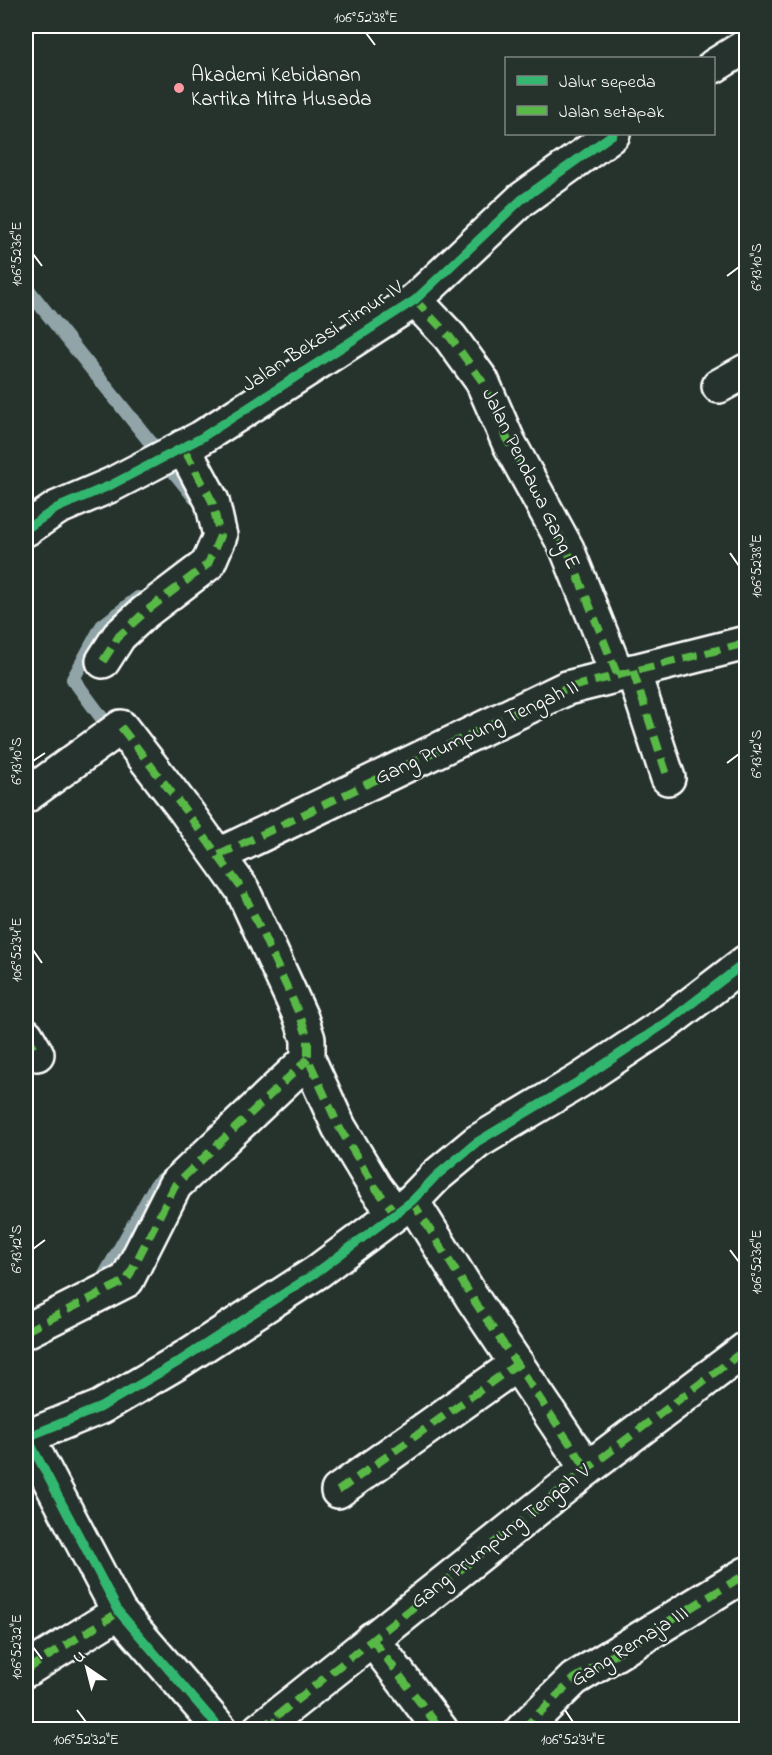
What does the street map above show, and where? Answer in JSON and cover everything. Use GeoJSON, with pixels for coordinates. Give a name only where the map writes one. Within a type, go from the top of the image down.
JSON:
{"type":"FeatureCollection","features":[{"type":"Feature","properties":{"kind":"street"},"geometry":{"type":"LineString","coordinates":[[715,65],[747,46]]}},
{"type":"Feature","properties":{"kind":"street","name":"Jalan Bekasi Timur IV"},"geometry":{"type":"LineString","coordinates":[[26,529],[57,508],[111,485],[168,454],[318,364],[415,300],[521,200],[612,135]]}},
{"type":"Feature","properties":{"kind":"street","name":"Jalan Pendawa Gang E"},"geometry":{"type":"LineString","coordinates":[[415,300],[450,338],[482,381],[509,443],[567,549],[625,673],[668,778]]}},
{"type":"Feature","properties":{"kind":"street"},"geometry":{"type":"LineString","coordinates":[[103,661],[119,636],[208,564],[220,536],[212,501],[168,454]]}},
{"type":"Feature","properties":{"kind":"street","name":"Gang Prumpung Tengah II"},"geometry":{"type":"LineString","coordinates":[[219,855],[567,688],[747,643]]}},
{"type":"Feature","properties":{"kind":"street"},"geometry":{"type":"LineString","coordinates":[[26,796],[110,735],[219,855],[242,889],[301,1018],[308,1039],[308,1059],[339,1127],[375,1187],[404,1207],[473,1299],[587,1469]]}},
{"type":"Feature","properties":{"kind":"street"},"geometry":{"type":"LineString","coordinates":[[221,1730],[119,1612],[27,1437],[101,1407],[178,1362],[317,1272],[404,1207],[436,1176],[477,1142],[579,1081],[669,1021],[747,962]]}},
{"type":"Feature","properties":{"kind":"street"},"geometry":{"type":"LineString","coordinates":[[26,1331],[127,1280],[175,1185],[308,1059]]}},
{"type":"Feature","properties":{"kind":"street","name":"Gang Prumpung Tengah V"},"geometry":{"type":"LineString","coordinates":[[269,1726],[372,1639],[587,1469],[747,1349]]}},
{"type":"Feature","properties":{"kind":"street"},"geometry":{"type":"LineString","coordinates":[[338,1491],[517,1364]]}},
{"type":"Feature","properties":{"kind":"street","name":"Gang Remaja III"},"geometry":{"type":"LineString","coordinates":[[522,1730],[574,1679],[747,1574]]}},
{"type":"Feature","properties":{"kind":"street"},"geometry":{"type":"LineString","coordinates":[[26,1670],[119,1612]]}},
{"type":"Feature","properties":{"kind":"street"},"geometry":{"type":"LineString","coordinates":[[372,1639],[441,1730]]}},
{"type":"Feature","properties":{"kind":"waterway"},"geometry":{"type":"LineString","coordinates":[[26,287],[195,498]]}},
{"type":"Feature","properties":{"kind":"waterway"},"geometry":{"type":"LineString","coordinates":[[113,733],[73,679],[102,626],[138,598]]}},
{"type":"Feature","properties":{"kind":"waterway"},"geometry":{"type":"LineString","coordinates":[[94,1283],[102,1280],[156,1185],[170,1173]]}},
{"type":"Feature","properties":{"kind":"marked path"},"geometry":{"type":"LineString","coordinates":[[415,300],[450,337],[482,381],[509,443],[567,549],[617,674]]}},
{"type":"Feature","properties":{"kind":"marked path"},"geometry":{"type":"LineString","coordinates":[[103,661],[119,636],[145,612],[208,564],[220,536],[212,501],[183,447]]}},
{"type":"Feature","properties":{"kind":"marked path"},"geometry":{"type":"LineString","coordinates":[[219,855],[567,688],[746,643]]}},
{"type":"Feature","properties":{"kind":"marked path"},"geometry":{"type":"LineString","coordinates":[[633,671],[668,778]]}},
{"type":"Feature","properties":{"kind":"marked path"},"geometry":{"type":"LineString","coordinates":[[121,727],[242,889],[301,1018],[308,1039],[308,1059],[339,1127],[375,1187],[395,1213]]}},
{"type":"Feature","properties":{"kind":"marked path"},"geometry":{"type":"LineString","coordinates":[[26,1035],[37,1054]]}},
{"type":"Feature","properties":{"kind":"marked path"},"geometry":{"type":"LineString","coordinates":[[26,1331],[127,1280],[175,1185],[308,1059]]}},
{"type":"Feature","properties":{"kind":"marked path"},"geometry":{"type":"LineString","coordinates":[[412,1201],[473,1299],[587,1469]]}},
{"type":"Feature","properties":{"kind":"marked path"},"geometry":{"type":"LineString","coordinates":[[259,1730],[587,1469],[746,1349]]}},
{"type":"Feature","properties":{"kind":"marked path"},"geometry":{"type":"LineString","coordinates":[[338,1491],[517,1364]]}},
{"type":"Feature","properties":{"kind":"marked path"},"geometry":{"type":"LineString","coordinates":[[522,1730],[574,1679],[746,1574]]}},
{"type":"Feature","properties":{"kind":"marked path"},"geometry":{"type":"LineString","coordinates":[[26,1670],[119,1612]]}},
{"type":"Feature","properties":{"kind":"marked path"},"geometry":{"type":"LineString","coordinates":[[372,1639],[441,1730]]}},
{"type":"Feature","properties":{"kind":"marked path"},"geometry":{"type":"LineString","coordinates":[[271,1720],[279,1730]]}},
{"type":"Feature","properties":{"kind":"cycle path"},"geometry":{"type":"LineString","coordinates":[[26,529],[57,508],[111,485],[201,438],[415,300],[521,200],[612,135]]}},
{"type":"Feature","properties":{"kind":"cycle path"},"geometry":{"type":"LineString","coordinates":[[221,1730],[119,1612],[27,1437],[101,1407],[178,1362],[317,1272],[412,1201],[436,1176],[477,1142],[579,1081],[669,1021],[746,962]]}},
{"type":"Feature","properties":{"kind":"place","name":"Akademi Kebidanan Kartika Mitra Husada"},"geometry":{"type":"Point","coordinates":[179,88]}}]}
